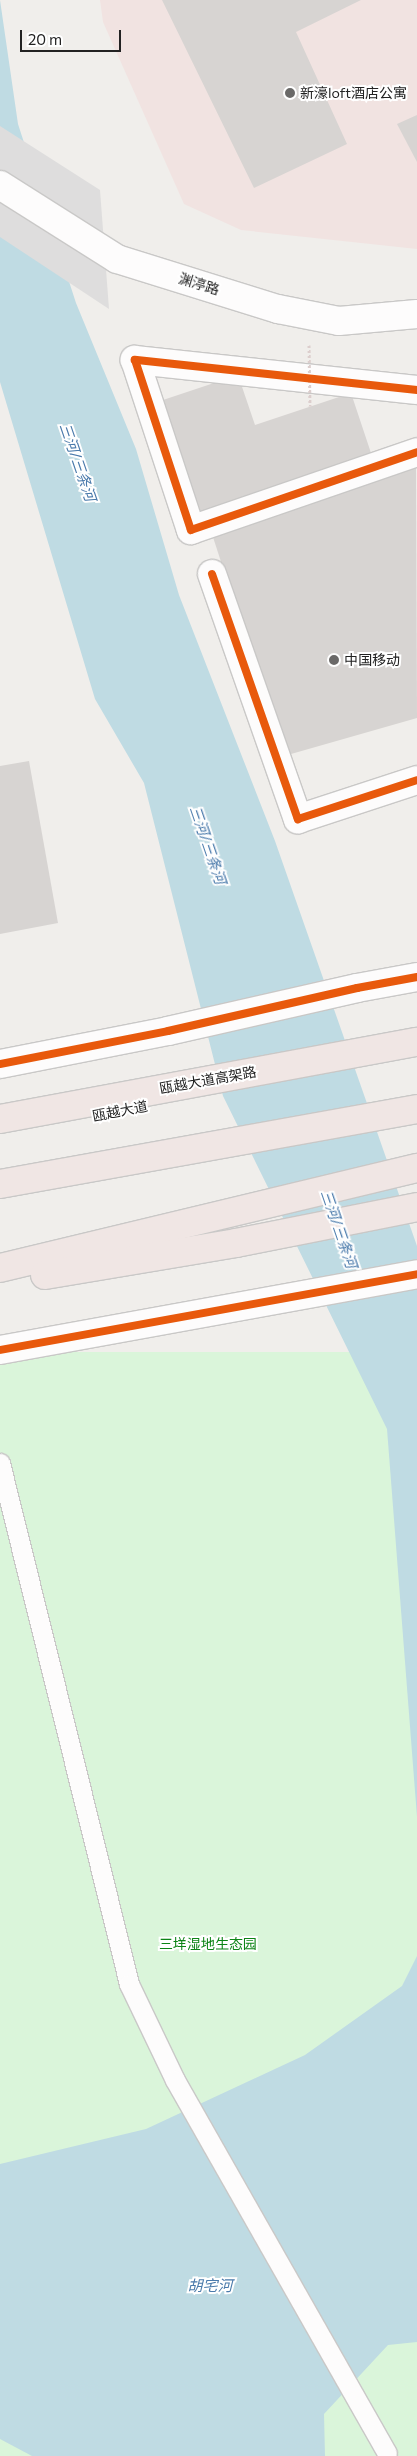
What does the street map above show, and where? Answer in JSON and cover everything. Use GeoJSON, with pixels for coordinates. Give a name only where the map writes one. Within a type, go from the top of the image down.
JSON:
{"type":"FeatureCollection","features":[{"type":"Feature","properties":{"kind":"highway","name":"瓯越大道高架路"},"geometry":{"type":"LineString","coordinates":[[0,1119],[417,1042]]}},
{"type":"Feature","properties":{"kind":"highway","name":"瓯越大道"},"geometry":{"type":"LineString","coordinates":[[0,1134],[188,1098],[404,1060]]}},
{"type":"Feature","properties":{"kind":"highway"},"geometry":{"type":"LineString","coordinates":[[0,1184],[417,1109]]}},
{"type":"Feature","properties":{"kind":"highway"},"geometry":{"type":"LineString","coordinates":[[0,1268],[417,1168]]}},
{"type":"Feature","properties":{"kind":"highway"},"geometry":{"type":"LineString","coordinates":[[0,1282],[236,1243],[417,1206]]}},
{"type":"Feature","properties":{"kind":"street","name":"渊渟路"},"geometry":{"type":"LineString","coordinates":[[0,185],[118,259],[278,309],[339,321],[417,314]]}},
{"type":"Feature","properties":{"kind":"street"},"geometry":{"type":"LineString","coordinates":[[417,390],[136,360],[191,530],[417,452]]}},
{"type":"Feature","properties":{"kind":"street"},"geometry":{"type":"LineString","coordinates":[[212,574],[298,819],[417,780]]}},
{"type":"Feature","properties":{"kind":"street"},"geometry":{"type":"LineString","coordinates":[[0,1064],[417,977]]}},
{"type":"Feature","properties":{"kind":"street"},"geometry":{"type":"LineString","coordinates":[[0,1350],[417,1274]]}},
{"type":"Feature","properties":{"kind":"lane"},"geometry":{"type":"LineString","coordinates":[[0,1463],[129,1984],[174,2080],[386,2453]]}},
{"type":"Feature","properties":{"kind":"path"},"geometry":{"type":"LineString","coordinates":[[309,345],[310,406]]}},
{"type":"Feature","properties":{"kind":"shaded area"},"geometry":{"type":"Polygon","coordinates":[[[100,0],[417,0],[417,249],[241,230],[184,204],[103,22],[100,0]]]}},
{"type":"Feature","properties":{"kind":"green space","name":"三垟湿地生态园"},"geometry":{"type":"Polygon","coordinates":[[[0,1352],[417,1352],[417,2456],[0,2456],[0,1352]]]}},
{"type":"Feature","properties":{"kind":"water","name":"三河/三条河"},"geometry":{"type":"Polygon","coordinates":[[[0,0],[18,124],[76,303],[136,449],[179,595],[275,841],[417,1246],[417,1817],[387,1429],[223,1096],[144,783],[95,699],[0,382],[0,0]]]}},
{"type":"Feature","properties":{"kind":"water","name":"胡宅河"},"geometry":{"type":"Polygon","coordinates":[[[417,1956],[417,2342],[388,2345],[324,2414],[325,2456],[32,2456],[0,2439],[0,2164],[146,2129],[305,2055],[402,1986],[417,1956]]]}},
{"type":"Feature","properties":{"kind":"pier"},"geometry":{"type":"Polygon","coordinates":[[[0,126],[100,190],[109,309],[0,237],[0,126]]]}},
{"type":"Feature","properties":{"kind":"building"},"geometry":{"type":"Polygon","coordinates":[[[162,0],[361,0],[296,32],[347,144],[254,188],[162,0]]]}},
{"type":"Feature","properties":{"kind":"building"},"geometry":{"type":"Polygon","coordinates":[[[417,115],[417,162],[397,124],[417,115]]]}},
{"type":"Feature","properties":{"kind":"building"},"geometry":{"type":"Polygon","coordinates":[[[238,375],[255,425],[351,393],[372,456],[201,513],[163,400],[238,375]]]}},
{"type":"Feature","properties":{"kind":"building","name":"中国移动"},"geometry":{"type":"Polygon","coordinates":[[[416,466],[417,718],[284,756],[212,534],[416,466]]]}},
{"type":"Feature","properties":{"kind":"building"},"geometry":{"type":"Polygon","coordinates":[[[29,761],[58,923],[0,934],[0,766],[29,761]]]}},
{"type":"Feature","properties":{"kind":"cycle path"},"geometry":{"type":"LineString","coordinates":[[417,390],[135,360],[191,530],[417,452]]}},
{"type":"Feature","properties":{"kind":"cycle path"},"geometry":{"type":"LineString","coordinates":[[212,574],[298,819],[417,780]]}},
{"type":"Feature","properties":{"kind":"cycle path"},"geometry":{"type":"LineString","coordinates":[[0,1064],[168,1031],[357,988],[417,977]]}},
{"type":"Feature","properties":{"kind":"cycle path"},"geometry":{"type":"LineString","coordinates":[[0,1350],[417,1274]]}},
{"type":"Feature","properties":{"kind":"place","name":"新濠loft酒店公寓"},"geometry":{"type":"Point","coordinates":[290,93]}},
{"type":"Feature","properties":{"kind":"place","name":"中国移动"},"geometry":{"type":"Point","coordinates":[334,660]}}]}
